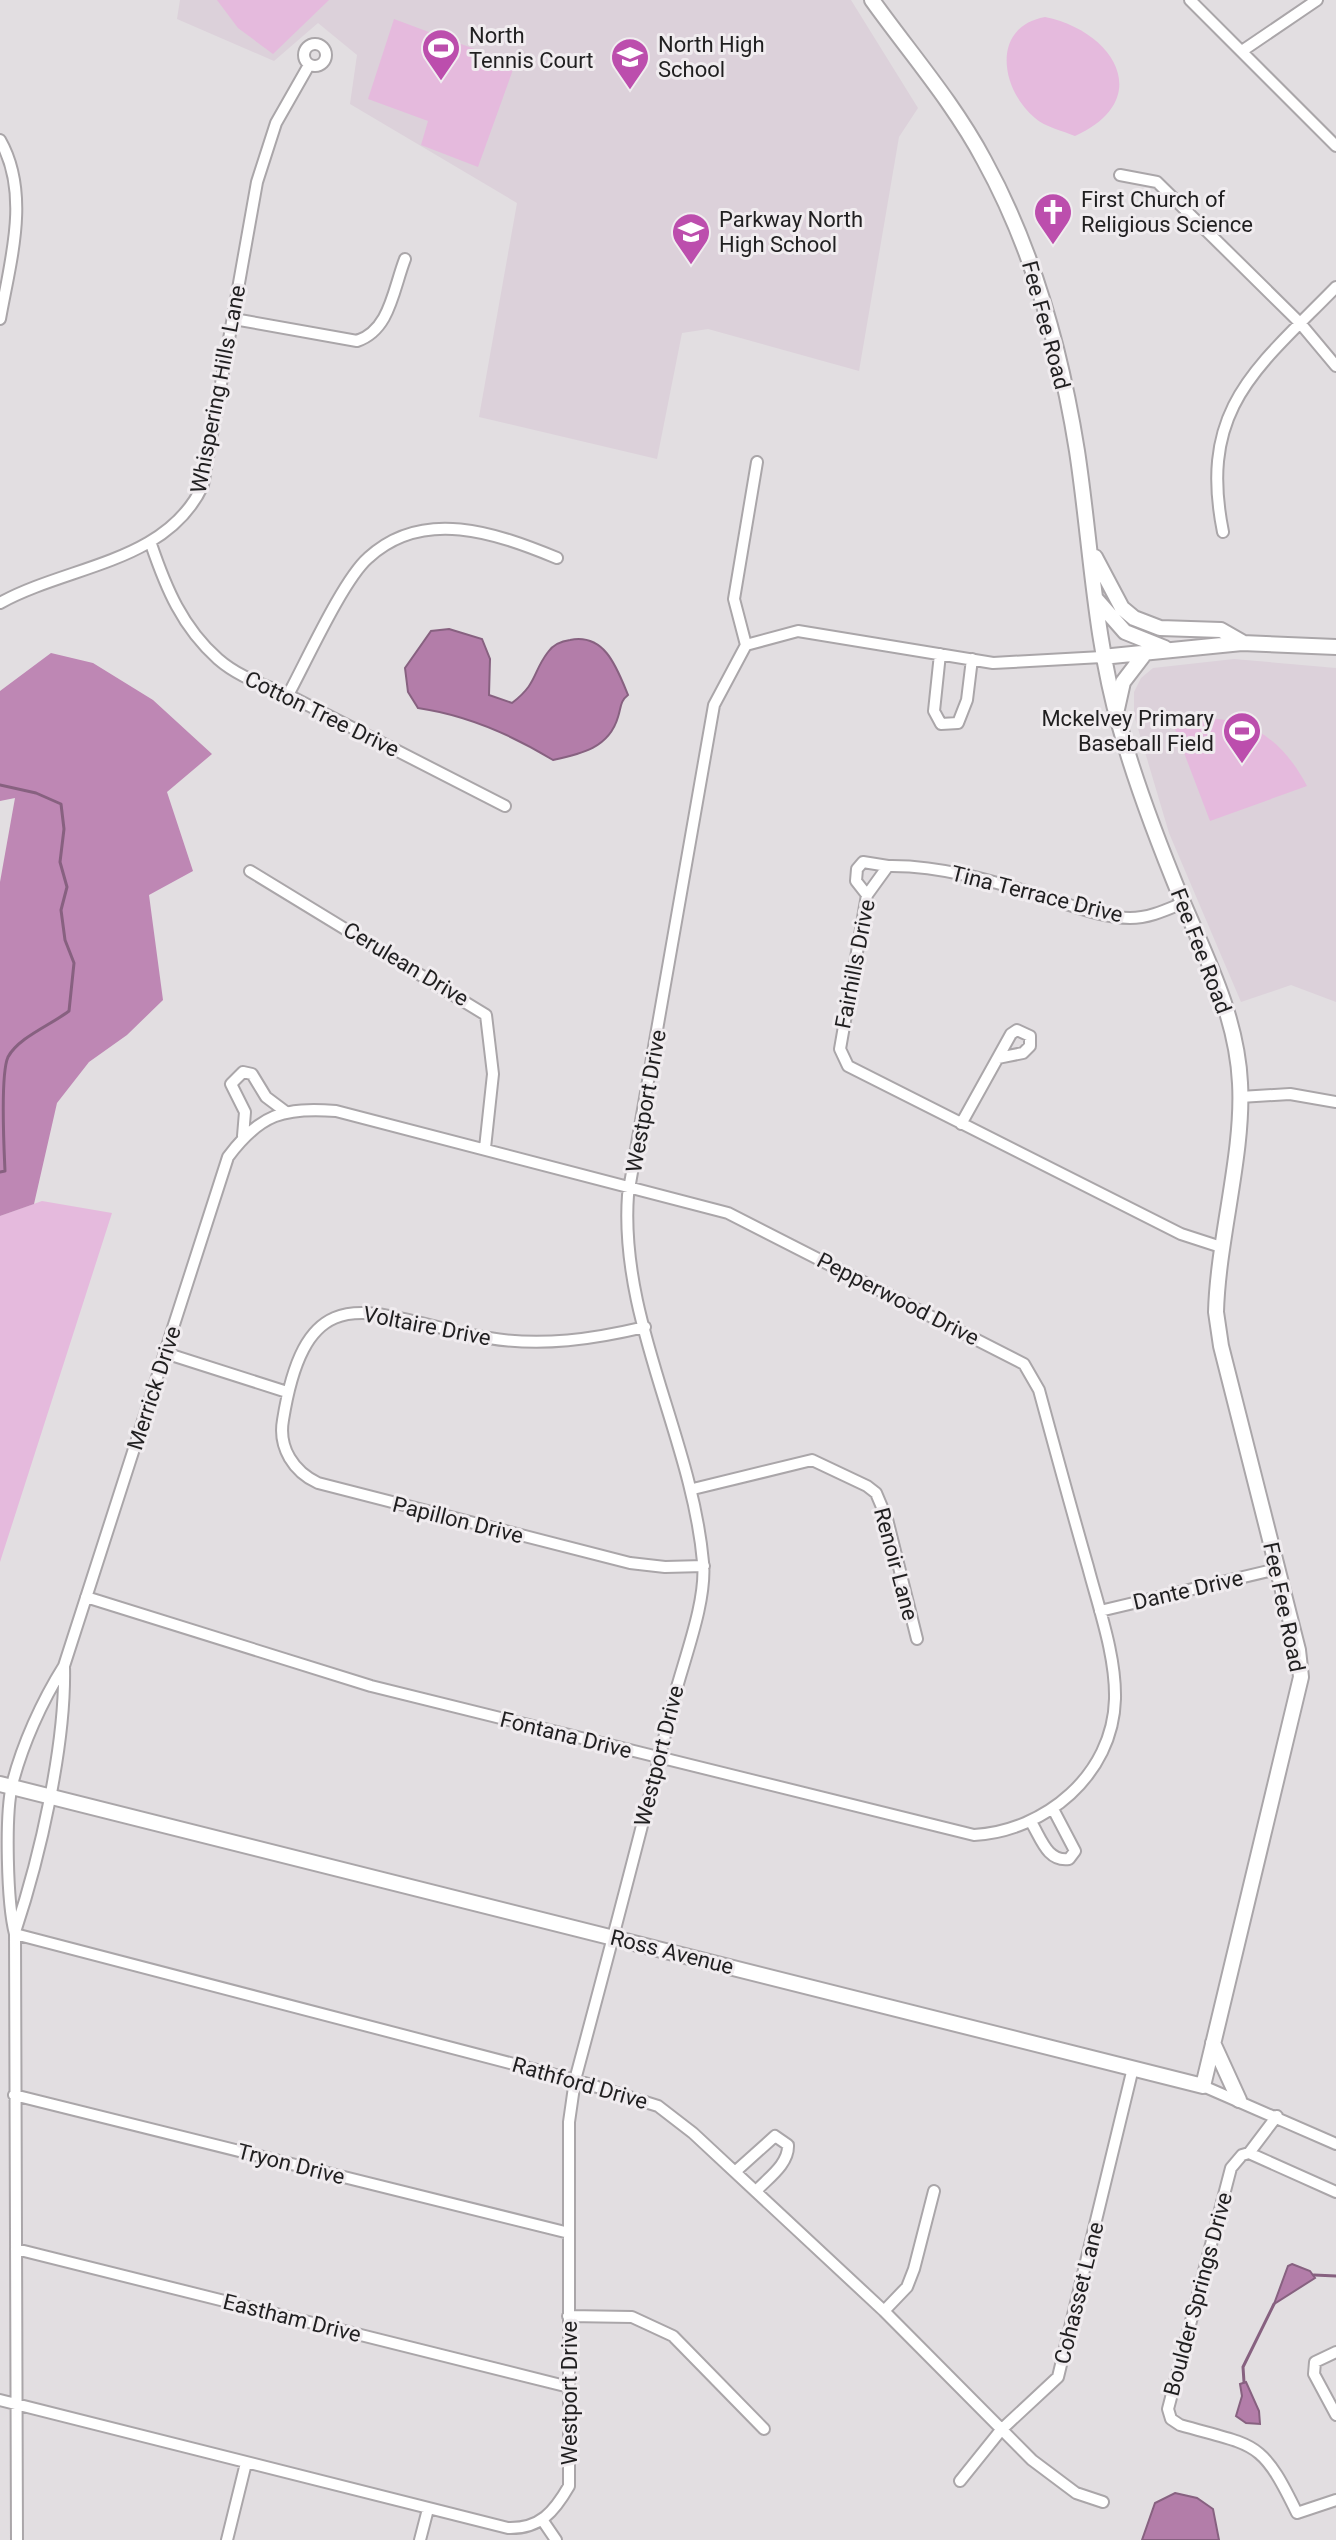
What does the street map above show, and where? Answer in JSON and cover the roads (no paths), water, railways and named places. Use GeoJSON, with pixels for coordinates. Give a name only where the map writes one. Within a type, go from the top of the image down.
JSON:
{"type":"FeatureCollection","features":[{"type":"Feature","properties":{"kind":"street","name":"Fee Fee Road"},"geometry":{"type":"LineString","coordinates":[[872,0],[943,94],[983,157],[1016,224],[1056,350],[1077,450],[1102,657],[1116,714],[1162,851],[1220,992],[1238,1059],[1240,1097],[1216,1312],[1221,1346],[1298,1650],[1301,1677],[1203,2086]]}},
{"type":"Feature","properties":{"kind":"street"},"geometry":{"type":"LineString","coordinates":[[1190,0],[1336,146]]}},
{"type":"Feature","properties":{"kind":"street"},"geometry":{"type":"LineString","coordinates":[[1242,51],[1317,0]]}},
{"type":"Feature","properties":{"kind":"street","name":"Whispering Hills Lane"},"geometry":{"type":"LineString","coordinates":[[0,603],[151,544],[192,509],[203,485],[264,156],[276,123],[309,65]]}},
{"type":"Feature","properties":{"kind":"street"},"geometry":{"type":"LineString","coordinates":[[0,140],[13,167],[16,197],[14,238],[4,274],[0,316]]}},
{"type":"Feature","properties":{"kind":"street"},"geometry":{"type":"LineString","coordinates":[[1120,175],[1157,182],[1300,323],[1336,366]]}},
{"type":"Feature","properties":{"kind":"street"},"geometry":{"type":"LineString","coordinates":[[234,319],[357,341],[374,335],[384,321],[405,259]]}},
{"type":"Feature","properties":{"kind":"street"},"geometry":{"type":"LineString","coordinates":[[1223,532],[1215,496],[1218,453],[1231,406],[1249,377],[1336,287]]}},
{"type":"Feature","properties":{"kind":"street"},"geometry":{"type":"LineString","coordinates":[[757,462],[734,599],[746,645],[798,631],[972,659],[1031,663],[1242,643],[1336,640]]}},
{"type":"Feature","properties":{"kind":"street"},"geometry":{"type":"LineString","coordinates":[[288,695],[367,558],[393,540],[427,528],[466,528],[557,558]]}},
{"type":"Feature","properties":{"kind":"street","name":"Cotton Tree Drive"},"geometry":{"type":"LineString","coordinates":[[151,544],[167,591],[186,624],[217,658],[244,678],[288,695],[505,806]]}},
{"type":"Feature","properties":{"kind":"street"},"geometry":{"type":"LineString","coordinates":[[1090,546],[1122,608],[1134,618],[1160,628],[1221,630],[1242,643]]}},
{"type":"Feature","properties":{"kind":"street"},"geometry":{"type":"LineString","coordinates":[[1095,599],[1125,632],[1167,649]]}},
{"type":"Feature","properties":{"kind":"street"},"geometry":{"type":"LineString","coordinates":[[1314,643],[1336,647]]}},
{"type":"Feature","properties":{"kind":"street","name":"Westport Drive"},"geometry":{"type":"LineString","coordinates":[[543,2521],[558,2506],[569,2486],[569,2122],[575,2080],[699,1599],[704,1566],[693,1489],[645,1327],[626,1227],[630,1187],[714,705],[746,645]]}},
{"type":"Feature","properties":{"kind":"street"},"geometry":{"type":"LineString","coordinates":[[1116,714],[1123,682],[1146,652]]}},
{"type":"Feature","properties":{"kind":"street"},"geometry":{"type":"LineString","coordinates":[[940,654],[934,711],[941,724],[958,723],[967,700],[972,659]]}},
{"type":"Feature","properties":{"kind":"street","name":"Tina Terrace Drive"},"geometry":{"type":"LineString","coordinates":[[867,895],[856,881],[857,869],[863,862],[908,866],[1006,885],[1088,910],[1129,918],[1157,914],[1183,903]]}},
{"type":"Feature","properties":{"kind":"street","name":"Fairhills Drive"},"geometry":{"type":"LineString","coordinates":[[888,866],[876,878],[867,895],[843,1018],[841,1058],[848,1066],[1181,1234],[1221,1247]]}},
{"type":"Feature","properties":{"kind":"street","name":"Cerulean Drive"},"geometry":{"type":"LineString","coordinates":[[250,871],[486,1015],[493,1074],[485,1148]]}},
{"type":"Feature","properties":{"kind":"street"},"geometry":{"type":"LineString","coordinates":[[961,1124],[998,1058]]}},
{"type":"Feature","properties":{"kind":"street"},"geometry":{"type":"LineString","coordinates":[[243,1136],[245,1112],[231,1084],[235,1076],[243,1072],[252,1074],[266,1097],[286,1112]]}},
{"type":"Feature","properties":{"kind":"street"},"geometry":{"type":"LineString","coordinates":[[1240,1097],[1290,1094],[1336,1102]]}},
{"type":"Feature","properties":{"kind":"street","name":"Pepperwood Drive"},"geometry":{"type":"LineString","coordinates":[[262,1121],[297,1108],[336,1111],[728,1213],[1024,1364],[1039,1390],[1100,1611],[1115,1699],[1110,1725],[1081,1783],[1053,1809],[1031,1822]]}},
{"type":"Feature","properties":{"kind":"street","name":"Merrick Drive"},"geometry":{"type":"LineString","coordinates":[[15,1934],[8,1907],[6,1785],[48,1690],[64,1666],[228,1157],[243,1136],[262,1121]]}},
{"type":"Feature","properties":{"kind":"street","name":"Voltaire Drive"},"geometry":{"type":"LineString","coordinates":[[287,1392],[304,1342],[319,1326],[343,1313],[369,1312],[490,1339],[549,1343],[645,1327]]}},
{"type":"Feature","properties":{"kind":"street"},"geometry":{"type":"LineString","coordinates":[[165,1353],[287,1392]]}},
{"type":"Feature","properties":{"kind":"street","name":"Papillon Drive"},"geometry":{"type":"LineString","coordinates":[[287,1392],[281,1432],[287,1453],[296,1469],[318,1483],[630,1563],[665,1567],[704,1566]]}},
{"type":"Feature","properties":{"kind":"street","name":"Renoir Lane"},"geometry":{"type":"LineString","coordinates":[[693,1489],[812,1460],[867,1486],[876,1493],[887,1519],[917,1639]]}},
{"type":"Feature","properties":{"kind":"street","name":"Dante Drive"},"geometry":{"type":"LineString","coordinates":[[1100,1611],[1277,1569]]}},
{"type":"Feature","properties":{"kind":"street","name":"Fontana Drive"},"geometry":{"type":"LineString","coordinates":[[86,1597],[363,1684],[956,1833],[992,1834],[1031,1822]]}},
{"type":"Feature","properties":{"kind":"street","name":"Merrick Drive"},"geometry":{"type":"LineString","coordinates":[[17,2540],[15,1934],[49,1794],[65,1692],[64,1666]]}},
{"type":"Feature","properties":{"kind":"street","name":"Ross Avenue"},"geometry":{"type":"LineString","coordinates":[[6,1785],[1203,2086],[1336,2144]]}},
{"type":"Feature","properties":{"kind":"street"},"geometry":{"type":"LineString","coordinates":[[1031,1822],[1051,1856],[1059,1860],[1069,1859],[1075,1851],[1074,1843],[1053,1809]]}},
{"type":"Feature","properties":{"kind":"street","name":"Rathford Drive"},"geometry":{"type":"LineString","coordinates":[[15,1934],[575,2080],[658,2106],[736,2171],[884,2311],[1001,2430],[1059,2481],[1076,2493],[1103,2502]]}},
{"type":"Feature","properties":{"kind":"street"},"geometry":{"type":"LineString","coordinates":[[1213,2043],[1239,2100]]}},
{"type":"Feature","properties":{"kind":"street","name":"Cohasset Lane"},"geometry":{"type":"LineString","coordinates":[[960,2481],[1001,2430],[1058,2377],[1133,2068]]}},
{"type":"Feature","properties":{"kind":"street","name":"Tryon Drive"},"geometry":{"type":"LineString","coordinates":[[14,2095],[569,2233]]}},
{"type":"Feature","properties":{"kind":"street"},"geometry":{"type":"LineString","coordinates":[[1277,2116],[1249,2153],[1336,2192]]}},
{"type":"Feature","properties":{"kind":"street"},"geometry":{"type":"LineString","coordinates":[[736,2171],[767,2140],[775,2136],[788,2145],[784,2162],[756,2191]]}},
{"type":"Feature","properties":{"kind":"street","name":"Boulder Springs Drive"},"geometry":{"type":"LineString","coordinates":[[1249,2153],[1242,2155],[1231,2168],[1168,2409],[1171,2419],[1180,2425],[1253,2447],[1273,2465],[1297,2513],[1336,2500]]}},
{"type":"Feature","properties":{"kind":"street"},"geometry":{"type":"LineString","coordinates":[[884,2311],[907,2287],[934,2191]]}},
{"type":"Feature","properties":{"kind":"street","name":"Eastham Drive"},"geometry":{"type":"LineString","coordinates":[[16,2249],[569,2387]]}},
{"type":"Feature","properties":{"kind":"street"},"geometry":{"type":"LineString","coordinates":[[568,2316],[632,2317],[673,2336],[764,2429]]}},
{"type":"Feature","properties":{"kind":"street"},"geometry":{"type":"LineString","coordinates":[[1336,2352],[1315,2362],[1314,2374],[1336,2415]]}},
{"type":"Feature","properties":{"kind":"street"},"geometry":{"type":"LineString","coordinates":[[0,2400],[508,2528],[526,2529],[543,2521],[556,2540]]}},
{"type":"Feature","properties":{"kind":"street"},"geometry":{"type":"LineString","coordinates":[[227,2540],[246,2463]]}},
{"type":"Feature","properties":{"kind":"street"},"geometry":{"type":"LineString","coordinates":[[420,2540],[428,2509]]}},
{"type":"Feature","properties":{"kind":"waterway"},"geometry":{"type":"LineString","coordinates":[[0,785],[36,793],[61,804],[64,829],[60,862],[67,887],[61,910],[65,940],[74,963],[69,1011],[27,1037],[8,1057],[3,1095],[5,1171],[0,1172]]}},
{"type":"Feature","properties":{"kind":"waterway"},"geometry":{"type":"LineString","coordinates":[[1314,2275],[1336,2276]]}},
{"type":"Feature","properties":{"kind":"waterway"},"geometry":{"type":"LineString","coordinates":[[1244,2382],[1243,2367],[1274,2304]]}},
{"type":"Feature","properties":{"kind":"place","name":"North Tennis Court"},"geometry":{"type":"Point","coordinates":[441,82]}},
{"type":"Feature","properties":{"kind":"place","name":"North High School"},"geometry":{"type":"Point","coordinates":[630,91]}},
{"type":"Feature","properties":{"kind":"place","name":"First Church of Religious Science"},"geometry":{"type":"Point","coordinates":[1053,246]}},
{"type":"Feature","properties":{"kind":"place","name":"Parkway North High School"},"geometry":{"type":"Point","coordinates":[691,266]}},
{"type":"Feature","properties":{"kind":"place","name":"Mckelvey Primary Baseball Field"},"geometry":{"type":"Point","coordinates":[1242,765]}}]}
